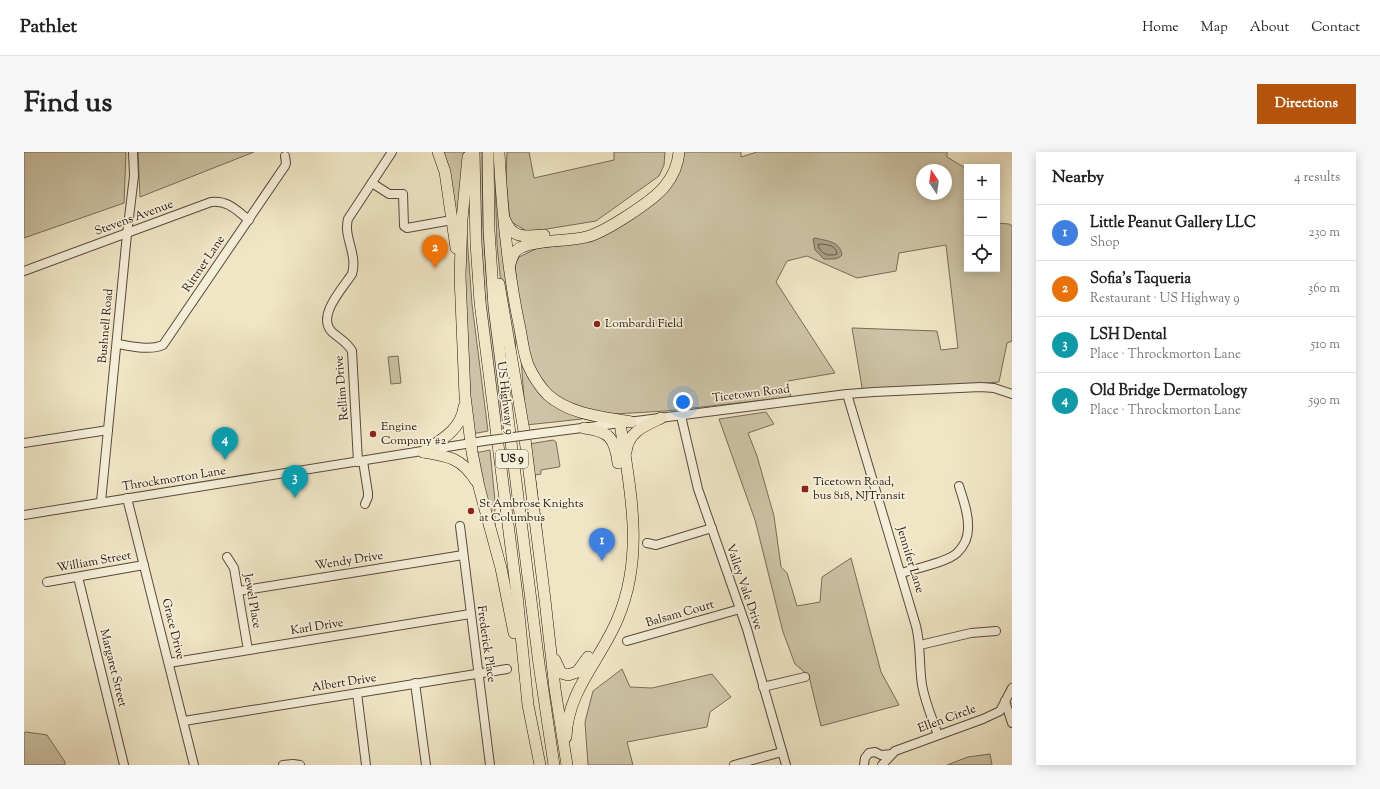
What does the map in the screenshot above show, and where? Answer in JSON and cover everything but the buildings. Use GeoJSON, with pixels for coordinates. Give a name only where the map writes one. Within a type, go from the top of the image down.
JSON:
{"type":"FeatureCollection","features":[{"type":"Feature","properties":{"kind":"highway"},"geometry":{"type":"LineString","coordinates":[[438,152],[445,172],[460,276]]}},
{"type":"Feature","properties":{"kind":"highway"},"geometry":{"type":"LineString","coordinates":[[468,152],[462,219],[460,276],[465,396],[470,444],[479,487],[502,568],[528,705]]}},
{"type":"Feature","properties":{"kind":"highway","name":"US Highway 9"},"geometry":{"type":"LineString","coordinates":[[474,152],[476,243],[480,302],[528,705],[540,765]]}},
{"type":"Feature","properties":{"kind":"highway","name":"US Highway 9"},"geometry":{"type":"LineString","coordinates":[[488,152],[489,230],[494,307],[539,664],[554,765]]}},
{"type":"Feature","properties":{"kind":"highway"},"geometry":{"type":"LineString","coordinates":[[499,152],[502,212],[517,312],[528,365],[540,386],[548,395],[561,404],[576,411],[625,423],[625,456],[634,522],[632,570],[625,600],[615,625],[583,680],[572,703],[567,731],[568,765]]}},
{"type":"Feature","properties":{"kind":"highway"},"geometry":{"type":"LineString","coordinates":[[502,212],[509,228],[513,233],[521,236],[590,229],[604,222],[654,186],[666,170],[672,152]]}},
{"type":"Feature","properties":{"kind":"highway"},"geometry":{"type":"LineString","coordinates":[[510,266],[515,252],[524,246],[584,238],[597,234],[606,229],[653,197],[663,188],[674,172],[679,152]]}},
{"type":"Feature","properties":{"kind":"highway"},"geometry":{"type":"LineString","coordinates":[[489,230],[495,257],[524,432],[555,689],[568,765]]}},
{"type":"Feature","properties":{"kind":"highway"},"geometry":{"type":"LineString","coordinates":[[517,312],[524,432]]}},
{"type":"Feature","properties":{"kind":"highway"},"geometry":{"type":"LineString","coordinates":[[423,452],[447,436],[455,428],[463,413],[465,396]]}},
{"type":"Feature","properties":{"kind":"highway"},"geometry":{"type":"LineString","coordinates":[[625,456],[627,444],[634,433],[644,426],[661,418]]}},
{"type":"Feature","properties":{"kind":"highway"},"geometry":{"type":"LineString","coordinates":[[549,639],[556,664],[561,673],[568,675],[577,672],[585,663],[608,624],[620,593],[625,568],[627,547],[626,526],[616,450],[613,440],[606,434],[599,430],[584,428]]}},
{"type":"Feature","properties":{"kind":"highway"},"geometry":{"type":"LineString","coordinates":[[423,452],[444,455],[458,461],[470,471],[479,487]]}},
{"type":"Feature","properties":{"kind":"street","name":"Bushnell Road"},"geometry":{"type":"LineString","coordinates":[[101,502],[134,176],[134,152]]}},
{"type":"Feature","properties":{"kind":"street","name":"Rellim Drive"},"geometry":{"type":"LineString","coordinates":[[364,504],[368,497],[368,493],[361,461],[352,351],[349,346],[330,330],[327,318],[328,310],[352,274],[353,251],[346,225],[348,219],[392,152]]}},
{"type":"Feature","properties":{"kind":"street","name":"Rittner Lane"},"geometry":{"type":"LineString","coordinates":[[117,344],[148,348],[156,348],[163,345],[285,166],[285,156]]}},
{"type":"Feature","properties":{"kind":"street"},"geometry":{"type":"LineString","coordinates":[[372,183],[389,194],[403,194],[405,228],[452,220]]}},
{"type":"Feature","properties":{"kind":"street","name":"Stevens Avenue"},"geometry":{"type":"LineString","coordinates":[[24,271],[220,201],[227,204],[249,220]]}},
{"type":"Feature","properties":{"kind":"street","name":"Ticetown Road"},"geometry":{"type":"LineString","coordinates":[[470,444],[535,434],[847,394],[981,387],[994,388],[1012,394]]}},
{"type":"Feature","properties":{"kind":"street","name":"Jennifer Lane"},"geometry":{"type":"LineString","coordinates":[[847,394],[918,634],[924,698],[938,735]]}},
{"type":"Feature","properties":{"kind":"street","name":"Valley Vale Drive"},"geometry":{"type":"LineString","coordinates":[[681,416],[698,489],[740,609],[786,765]]}},
{"type":"Feature","properties":{"kind":"street"},"geometry":{"type":"LineString","coordinates":[[24,443],[108,430]]}},
{"type":"Feature","properties":{"kind":"street","name":"Throckmorton Lane"},"geometry":{"type":"LineString","coordinates":[[24,515],[470,444]]}},
{"type":"Feature","properties":{"kind":"street"},"geometry":{"type":"LineString","coordinates":[[901,573],[941,561],[956,554],[965,543],[968,529],[967,514],[959,486]]}},
{"type":"Feature","properties":{"kind":"street","name":"Grace Drive"},"geometry":{"type":"LineString","coordinates":[[127,498],[194,765]]}},
{"type":"Feature","properties":{"kind":"street","name":"Frederick Place"},"geometry":{"type":"LineString","coordinates":[[460,526],[490,765]]}},
{"type":"Feature","properties":{"kind":"street"},"geometry":{"type":"LineString","coordinates":[[648,543],[656,545],[712,528]]}},
{"type":"Feature","properties":{"kind":"street","name":"Wendy Drive"},"geometry":{"type":"LineString","coordinates":[[238,591],[463,555]]}},
{"type":"Feature","properties":{"kind":"street","name":"Jewel Place"},"geometry":{"type":"LineString","coordinates":[[227,558],[234,568],[248,650]]}},
{"type":"Feature","properties":{"kind":"street","name":"William Street"},"geometry":{"type":"LineString","coordinates":[[47,582],[144,565]]}},
{"type":"Feature","properties":{"kind":"street","name":"Margaret Street"},"geometry":{"type":"LineString","coordinates":[[78,577],[124,765]]}},
{"type":"Feature","properties":{"kind":"street","name":"Balsam Court"},"geometry":{"type":"LineString","coordinates":[[627,641],[740,609]]}},
{"type":"Feature","properties":{"kind":"street","name":"Karl Drive"},"geometry":{"type":"LineString","coordinates":[[169,663],[470,614]]}},
{"type":"Feature","properties":{"kind":"street"},"geometry":{"type":"LineString","coordinates":[[920,645],[971,633],[996,631]]}},
{"type":"Feature","properties":{"kind":"street","name":"Albert Drive"},"geometry":{"type":"LineString","coordinates":[[184,721],[478,674],[507,668]]}},
{"type":"Feature","properties":{"kind":"street"},"geometry":{"type":"LineString","coordinates":[[763,687],[805,677]]}},
{"type":"Feature","properties":{"kind":"street"},"geometry":{"type":"LineString","coordinates":[[415,684],[426,765]]}},
{"type":"Feature","properties":{"kind":"street","name":"Ellen Circle"},"geometry":{"type":"LineString","coordinates":[[882,765],[895,751],[983,719],[1000,711],[1012,688]]}},
{"type":"Feature","properties":{"kind":"street"},"geometry":{"type":"LineString","coordinates":[[357,693],[366,765]]}},
{"type":"Feature","properties":{"kind":"street"},"geometry":{"type":"LineString","coordinates":[[1005,701],[1012,723]]}},
{"type":"Feature","properties":{"kind":"street"},"geometry":{"type":"LineString","coordinates":[[734,765],[782,752]]}},
{"type":"Feature","properties":{"kind":"street"},"geometry":{"type":"LineString","coordinates":[[864,765],[865,758],[869,753],[875,752],[881,755],[892,754]]}},
{"type":"Feature","properties":{"kind":"street"},"geometry":{"type":"LineString","coordinates":[[283,765],[300,765]]}},
{"type":"Feature","properties":{"kind":"shaded area"},"geometry":{"type":"Polygon","coordinates":[[[24,152],[126,152],[124,203],[24,238],[24,152]]]}},
{"type":"Feature","properties":{"kind":"shaded area"},"geometry":{"type":"Polygon","coordinates":[[[138,152],[254,152],[140,197],[138,152]]]}},
{"type":"Feature","properties":{"kind":"shaded area"},"geometry":{"type":"Polygon","coordinates":[[[440,152],[465,152],[458,237],[440,152]]]}},
{"type":"Feature","properties":{"kind":"shaded area"},"geometry":{"type":"Polygon","coordinates":[[[479,152],[482,152],[483,225],[490,319],[505,428],[499,430],[487,324],[482,261],[479,152]]]}},
{"type":"Feature","properties":{"kind":"shaded area"},"geometry":{"type":"Polygon","coordinates":[[[507,152],[529,152],[534,178],[614,160],[614,152],[665,152],[664,165],[659,176],[596,221],[528,232],[510,221],[506,181],[507,152]]]}},
{"type":"Feature","properties":{"kind":"shaded area"},"geometry":{"type":"Polygon","coordinates":[[[682,152],[741,152],[741,157],[757,152],[947,152],[947,157],[964,167],[964,272],[1000,272],[1000,223],[1009,224],[1012,226],[1012,341],[1007,343],[999,382],[863,393],[852,328],[937,331],[941,350],[958,348],[946,245],[899,253],[896,271],[857,278],[807,256],[787,261],[776,282],[835,373],[788,381],[791,397],[666,411],[614,414],[592,411],[559,398],[541,383],[530,359],[518,296],[515,265],[519,257],[538,248],[577,244],[666,191],[682,152]]]}},
{"type":"Feature","properties":{"kind":"shaded area"},"geometry":{"type":"Polygon","coordinates":[[[495,178],[497,178],[516,339],[515,356],[501,284],[497,245],[495,178]]]}},
{"type":"Feature","properties":{"kind":"shaded area"},"geometry":{"type":"Polygon","coordinates":[[[466,222],[472,304],[488,431],[472,434],[463,257],[466,222]]]}},
{"type":"Feature","properties":{"kind":"shaded area"},"geometry":{"type":"Polygon","coordinates":[[[398,356],[401,383],[391,384],[388,357],[398,356]]]}},
{"type":"Feature","properties":{"kind":"shaded area"},"geometry":{"type":"Polygon","coordinates":[[[521,358],[537,389],[582,416],[582,419],[526,425],[521,358]]]}},
{"type":"Feature","properties":{"kind":"shaded area"},"geometry":{"type":"Polygon","coordinates":[[[766,412],[774,424],[748,433],[757,456],[774,516],[781,567],[787,573],[797,606],[820,602],[822,577],[851,558],[881,672],[899,705],[821,726],[809,676],[795,664],[783,632],[755,520],[719,419],[766,412]]]}},
{"type":"Feature","properties":{"kind":"shaded area"},"geometry":{"type":"Polygon","coordinates":[[[553,440],[556,442],[560,466],[541,470],[541,474],[535,475],[542,532],[540,532],[529,444],[553,440]]]}},
{"type":"Feature","properties":{"kind":"shaded area"},"geometry":{"type":"Polygon","coordinates":[[[490,450],[495,501],[495,530],[475,453],[490,450]]]}},
{"type":"Feature","properties":{"kind":"shaded area"},"geometry":{"type":"Polygon","coordinates":[[[622,669],[630,687],[652,688],[712,674],[731,697],[710,712],[707,727],[627,742],[633,765],[588,765],[585,722],[593,691],[622,669]]]}},
{"type":"Feature","properties":{"kind":"shaded area"},"geometry":{"type":"Polygon","coordinates":[[[24,733],[47,735],[65,762],[65,765],[24,765],[24,733]]]}},
{"type":"Feature","properties":{"kind":"shaded area"},"geometry":{"type":"Polygon","coordinates":[[[990,754],[992,765],[947,765],[968,757],[990,754]]]}},
{"type":"Feature","properties":{"kind":"water"},"geometry":{"type":"Polygon","coordinates":[[[815,238],[836,244],[841,250],[842,255],[832,259],[824,259],[815,250],[813,239],[815,238]]]}},
{"type":"Feature","properties":{"kind":"place","name":"Sofia's Taqueria"},"geometry":{"type":"Point","coordinates":[435,268]}},
{"type":"Feature","properties":{"kind":"place","name":"Lombardi Field"},"geometry":{"type":"Point","coordinates":[597,324]}},
{"type":"Feature","properties":{"kind":"place","name":"Engine Company #2"},"geometry":{"type":"Point","coordinates":[373,434]}},
{"type":"Feature","properties":{"kind":"place","name":"Old Bridge Dermatology"},"geometry":{"type":"Point","coordinates":[225,460]}},
{"type":"Feature","properties":{"kind":"place","name":"Ticetown Road, bus 818, NJTransit"},"geometry":{"type":"Point","coordinates":[805,489]}},
{"type":"Feature","properties":{"kind":"place","name":"LSH Dental"},"geometry":{"type":"Point","coordinates":[295,498]}},
{"type":"Feature","properties":{"kind":"place","name":"St Ambrose Knights at Columbus"},"geometry":{"type":"Point","coordinates":[471,511]}},
{"type":"Feature","properties":{"kind":"place","name":"Little Peanut Gallery LLC"},"geometry":{"type":"Point","coordinates":[602,561]}}]}
